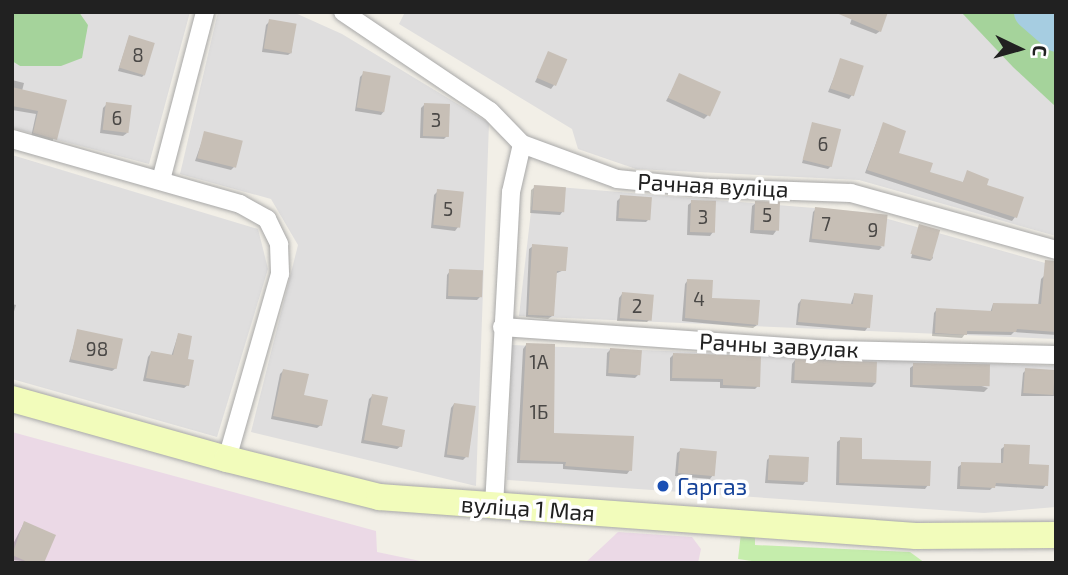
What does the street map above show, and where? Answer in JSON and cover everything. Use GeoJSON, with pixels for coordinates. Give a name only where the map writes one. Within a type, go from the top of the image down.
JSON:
{"type":"FeatureCollection","features":[{"type":"Feature","properties":{"kind":"street"},"geometry":{"type":"LineString","coordinates":[[161,180],[205,12]]}},
{"type":"Feature","properties":{"kind":"street"},"geometry":{"type":"LineString","coordinates":[[343,12],[490,111],[522,144],[511,192],[494,506]]}},
{"type":"Feature","properties":{"kind":"street"},"geometry":{"type":"LineString","coordinates":[[12,139],[240,204],[267,219],[279,244],[279,274],[227,459]]}},
{"type":"Feature","properties":{"kind":"street","name":"Рачная вуліца"},"geometry":{"type":"LineString","coordinates":[[522,144],[617,179],[708,188],[851,193],[1056,250]]}},
{"type":"Feature","properties":{"kind":"street","name":"Рачны завулак"},"geometry":{"type":"LineString","coordinates":[[502,327],[834,350],[1056,355]]}},
{"type":"Feature","properties":{"kind":"street","name":"вуліца 1 Мая"},"geometry":{"type":"LineString","coordinates":[[12,399],[227,459],[379,497],[916,536],[1056,535]]}},
{"type":"Feature","properties":{"kind":"shaded area"},"geometry":{"type":"Polygon","coordinates":[[[79,12],[190,12],[149,164],[12,128],[12,61],[20,66],[88,25],[79,12]]]}},
{"type":"Feature","properties":{"kind":"shaded area"},"geometry":{"type":"Polygon","coordinates":[[[218,12],[293,12],[342,34],[489,123],[476,486],[251,432],[298,245],[271,199],[180,174],[218,12]]]}},
{"type":"Feature","properties":{"kind":"shaded area"},"geometry":{"type":"Polygon","coordinates":[[[405,12],[961,12],[1056,107],[1056,236],[859,180],[636,169],[578,149],[572,129],[399,24],[405,12]]]}},
{"type":"Feature","properties":{"kind":"shaded area"},"geometry":{"type":"Polygon","coordinates":[[[12,155],[258,229],[268,269],[217,437],[12,379],[12,155]]]}},
{"type":"Feature","properties":{"kind":"shaded area"},"geometry":{"type":"Polygon","coordinates":[[[534,185],[863,212],[1056,266],[1056,339],[519,316],[534,185]]]}},
{"type":"Feature","properties":{"kind":"shaded area"},"geometry":{"type":"Polygon","coordinates":[[[512,345],[1056,366],[1056,507],[984,513],[507,480],[512,345]]]}},
{"type":"Feature","properties":{"kind":"shaded area"},"geometry":{"type":"Polygon","coordinates":[[[12,432],[376,531],[377,552],[430,563],[12,563],[12,432]]]}},
{"type":"Feature","properties":{"kind":"shaded area"},"geometry":{"type":"Polygon","coordinates":[[[618,532],[692,537],[701,549],[698,563],[585,563],[618,532]]]}},
{"type":"Feature","properties":{"kind":"green space"},"geometry":{"type":"Polygon","coordinates":[[[12,12],[79,12],[88,25],[82,58],[61,66],[20,66],[12,61],[12,12]]]}},
{"type":"Feature","properties":{"kind":"green space"},"geometry":{"type":"Polygon","coordinates":[[[961,12],[1056,12],[1056,107],[1013,67],[961,12]]]}},
{"type":"Feature","properties":{"kind":"green space"},"geometry":{"type":"Polygon","coordinates":[[[741,533],[755,534],[755,545],[910,552],[925,563],[765,563],[738,559],[741,533]]]}},
{"type":"Feature","properties":{"kind":"building"},"geometry":{"type":"Polygon","coordinates":[[[834,12],[888,12],[881,32],[834,12]]]}},
{"type":"Feature","properties":{"kind":"building"},"geometry":{"type":"Polygon","coordinates":[[[269,19],[297,24],[291,53],[264,49],[269,19]]]}},
{"type":"Feature","properties":{"kind":"building"},"geometry":{"type":"Polygon","coordinates":[[[129,35],[155,43],[145,75],[119,68],[129,35]]]}},
{"type":"Feature","properties":{"kind":"building"},"geometry":{"type":"Polygon","coordinates":[[[548,51],[567,59],[556,86],[537,78],[548,51]]]}},
{"type":"Feature","properties":{"kind":"building"},"geometry":{"type":"Polygon","coordinates":[[[840,58],[864,66],[854,96],[830,88],[840,58]]]}},
{"type":"Feature","properties":{"kind":"building"},"geometry":{"type":"Polygon","coordinates":[[[363,71],[391,76],[384,112],[357,107],[363,71]]]}},
{"type":"Feature","properties":{"kind":"building"},"geometry":{"type":"Polygon","coordinates":[[[679,73],[721,92],[710,116],[668,98],[679,73]]]}},
{"type":"Feature","properties":{"kind":"building"},"geometry":{"type":"Polygon","coordinates":[[[12,87],[67,100],[57,140],[33,133],[38,111],[12,106],[12,87]]]}},
{"type":"Feature","properties":{"kind":"building"},"geometry":{"type":"Polygon","coordinates":[[[106,102],[132,105],[128,133],[103,130],[106,102]]]}},
{"type":"Feature","properties":{"kind":"building"},"geometry":{"type":"Polygon","coordinates":[[[424,103],[450,104],[449,137],[423,136],[424,103]]]}},
{"type":"Feature","properties":{"kind":"building"},"geometry":{"type":"Polygon","coordinates":[[[812,122],[841,129],[832,167],[803,160],[812,122]]]}},
{"type":"Feature","properties":{"kind":"building"},"geometry":{"type":"Polygon","coordinates":[[[883,122],[906,131],[899,153],[933,163],[930,172],[963,182],[967,170],[989,179],[987,185],[1024,197],[1017,218],[867,170],[883,122]]]}},
{"type":"Feature","properties":{"kind":"building"},"geometry":{"type":"Polygon","coordinates":[[[204,131],[243,141],[236,168],[197,158],[204,131]]]}},
{"type":"Feature","properties":{"kind":"building"},"geometry":{"type":"Polygon","coordinates":[[[534,185],[566,187],[564,212],[532,210],[534,185]]]}},
{"type":"Feature","properties":{"kind":"building"},"geometry":{"type":"Polygon","coordinates":[[[437,189],[464,192],[460,228],[433,225],[437,189]]]}},
{"type":"Feature","properties":{"kind":"building"},"geometry":{"type":"Polygon","coordinates":[[[620,195],[652,197],[650,220],[618,218],[620,195]]]}},
{"type":"Feature","properties":{"kind":"building"},"geometry":{"type":"Polygon","coordinates":[[[691,200],[716,201],[715,233],[690,232],[691,200]]]}},
{"type":"Feature","properties":{"kind":"building"},"geometry":{"type":"Polygon","coordinates":[[[755,201],[780,202],[779,231],[754,230],[755,201]]]}},
{"type":"Feature","properties":{"kind":"building"},"geometry":{"type":"Polygon","coordinates":[[[815,207],[888,215],[884,246],[812,239],[815,207]]]}},
{"type":"Feature","properties":{"kind":"building"},"geometry":{"type":"Polygon","coordinates":[[[919,224],[940,230],[932,260],[910,254],[919,224]]]}},
{"type":"Feature","properties":{"kind":"building"},"geometry":{"type":"Polygon","coordinates":[[[532,244],[568,247],[566,271],[557,271],[554,316],[528,315],[532,244]]]}},
{"type":"Feature","properties":{"kind":"building"},"geometry":{"type":"Polygon","coordinates":[[[1045,260],[1056,261],[1056,332],[1017,329],[1016,332],[967,331],[967,335],[935,333],[936,308],[992,311],[993,303],[1041,304],[1045,260]]]}},
{"type":"Feature","properties":{"kind":"building"},"geometry":{"type":"Polygon","coordinates":[[[449,269],[483,270],[482,297],[448,296],[449,269]]]}},
{"type":"Feature","properties":{"kind":"building"},"geometry":{"type":"Polygon","coordinates":[[[687,279],[713,280],[712,298],[760,300],[758,325],[685,318],[687,279]]]}},
{"type":"Feature","properties":{"kind":"building"},"geometry":{"type":"Polygon","coordinates":[[[622,292],[654,295],[652,321],[620,318],[622,292]]]}},
{"type":"Feature","properties":{"kind":"building"},"geometry":{"type":"Polygon","coordinates":[[[854,293],[873,295],[870,328],[798,322],[801,299],[853,304],[854,293]]]}},
{"type":"Feature","properties":{"kind":"building"},"geometry":{"type":"Polygon","coordinates":[[[77,329],[123,339],[117,369],[71,359],[77,329]]]}},
{"type":"Feature","properties":{"kind":"building"},"geometry":{"type":"Polygon","coordinates":[[[178,333],[192,336],[188,359],[194,360],[189,386],[146,378],[151,351],[173,355],[178,333]]]}},
{"type":"Feature","properties":{"kind":"building"},"geometry":{"type":"Polygon","coordinates":[[[526,343],[555,344],[554,433],[634,436],[632,471],[565,466],[566,462],[520,460],[526,343]]]}},
{"type":"Feature","properties":{"kind":"building"},"geometry":{"type":"Polygon","coordinates":[[[610,348],[642,350],[640,375],[608,373],[610,348]]]}},
{"type":"Feature","properties":{"kind":"building"},"geometry":{"type":"Polygon","coordinates":[[[673,353],[761,356],[760,387],[723,385],[723,379],[672,378],[673,353]]]}},
{"type":"Feature","properties":{"kind":"building"},"geometry":{"type":"Polygon","coordinates":[[[795,359],[877,362],[876,383],[794,380],[795,359]]]}},
{"type":"Feature","properties":{"kind":"building"},"geometry":{"type":"Polygon","coordinates":[[[913,363],[990,364],[990,386],[913,385],[913,363]]]}},
{"type":"Feature","properties":{"kind":"building"},"geometry":{"type":"Polygon","coordinates":[[[1025,368],[1055,370],[1053,395],[1023,393],[1025,368]]]}},
{"type":"Feature","properties":{"kind":"building"},"geometry":{"type":"Polygon","coordinates":[[[283,369],[309,374],[304,395],[328,400],[322,426],[273,416],[283,369]]]}},
{"type":"Feature","properties":{"kind":"building"},"geometry":{"type":"Polygon","coordinates":[[[372,394],[388,397],[382,425],[405,430],[402,447],[364,440],[372,394]]]}},
{"type":"Feature","properties":{"kind":"building"},"geometry":{"type":"Polygon","coordinates":[[[454,403],[476,406],[469,458],[447,454],[454,403]]]}},
{"type":"Feature","properties":{"kind":"building"},"geometry":{"type":"Polygon","coordinates":[[[840,437],[862,438],[862,459],[931,461],[930,486],[839,483],[840,437]]]}},
{"type":"Feature","properties":{"kind":"building"},"geometry":{"type":"Polygon","coordinates":[[[1004,444],[1030,445],[1029,464],[1049,465],[1048,486],[996,483],[995,488],[960,486],[961,462],[1003,463],[1004,444]]]}},
{"type":"Feature","properties":{"kind":"building"},"geometry":{"type":"Polygon","coordinates":[[[680,448],[717,451],[715,476],[678,473],[680,448]]]}},
{"type":"Feature","properties":{"kind":"building"},"geometry":{"type":"Polygon","coordinates":[[[769,455],[809,457],[808,482],[768,480],[769,455]]]}},
{"type":"Feature","properties":{"kind":"building"},"geometry":{"type":"Polygon","coordinates":[[[24,521],[56,535],[44,563],[30,563],[12,555],[24,521]]]}},
{"type":"Feature","properties":{"kind":"waterway"},"geometry":{"type":"LineString","coordinates":[[1030,12],[1056,35]]}},
{"type":"Feature","properties":{"kind":"place","name":"Гаргаз"},"geometry":{"type":"Point","coordinates":[663,486]}}]}
